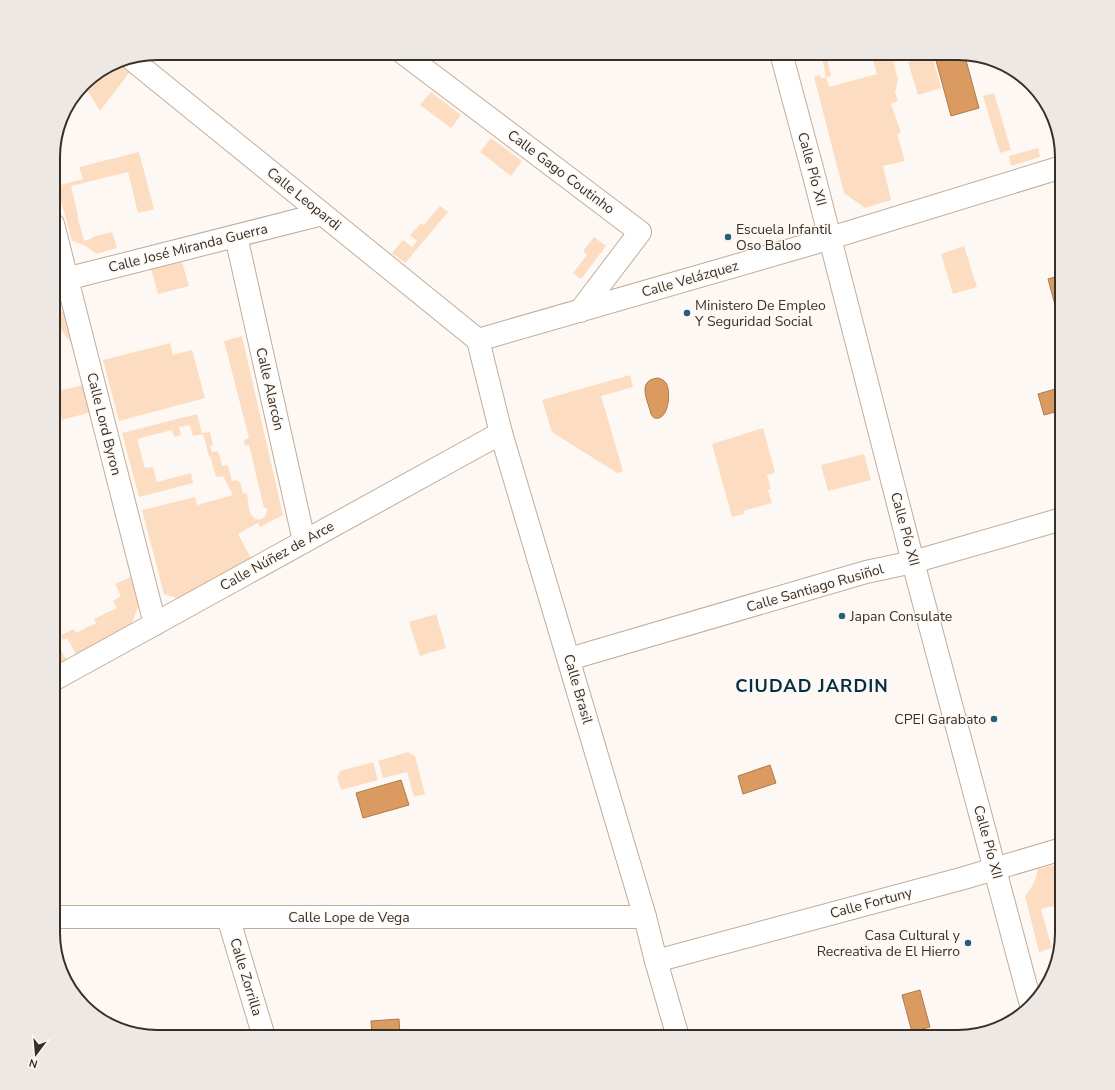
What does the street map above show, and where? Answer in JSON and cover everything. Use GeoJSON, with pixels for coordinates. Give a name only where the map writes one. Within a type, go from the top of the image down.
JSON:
{"type":"FeatureCollection","features":[{"type":"Feature","properties":{"kind":"street","name":"Calle Gago Coutinho"},"geometry":{"type":"LineString","coordinates":[[412,60],[640,232],[580,311]]}},
{"type":"Feature","properties":{"kind":"street","name":"Calle Pío XII"},"geometry":{"type":"LineString","coordinates":[[782,60],[1029,999]]}},
{"type":"Feature","properties":{"kind":"street","name":"Calle Leopardi"},"geometry":{"type":"LineString","coordinates":[[136,63],[478,340]]}},
{"type":"Feature","properties":{"kind":"street","name":"Calle Velázquez"},"geometry":{"type":"LineString","coordinates":[[478,340],[830,238],[1055,169]]}},
{"type":"Feature","properties":{"kind":"street","name":"Calle José Miranda Guerra"},"geometry":{"type":"LineString","coordinates":[[60,281],[322,214]]}},
{"type":"Feature","properties":{"kind":"street","name":"Calle Alarcón"},"geometry":{"type":"LineString","coordinates":[[236,236],[304,541]]}},
{"type":"Feature","properties":{"kind":"street","name":"Calle Lord Byron"},"geometry":{"type":"LineString","coordinates":[[60,281],[155,624]]}},
{"type":"Feature","properties":{"kind":"street","name":"Calle Brasil"},"geometry":{"type":"LineString","coordinates":[[478,340],[501,433],[645,917],[676,1030]]}},
{"type":"Feature","properties":{"kind":"street","name":"Calle Núñez de Arce"},"geometry":{"type":"LineString","coordinates":[[60,676],[501,433]]}},
{"type":"Feature","properties":{"kind":"street","name":"Calle Santiago Rusiñol"},"geometry":{"type":"LineString","coordinates":[[569,659],[866,572],[913,562],[1055,521]]}},
{"type":"Feature","properties":{"kind":"street","name":"Calle Fortuny"},"geometry":{"type":"LineString","coordinates":[[656,961],[1055,852]]}},
{"type":"Feature","properties":{"kind":"street","name":"Calle Lope de Vega"},"geometry":{"type":"LineString","coordinates":[[60,917],[645,917]]}},
{"type":"Feature","properties":{"kind":"street","name":"Calle Zorrilla"},"geometry":{"type":"LineString","coordinates":[[228,917],[262,1030]]}},
{"type":"Feature","properties":{"kind":"shaded area"},"geometry":{"type":"Polygon","coordinates":[[[822,60],[827,60],[831,76],[826,77],[822,60]]]}},
{"type":"Feature","properties":{"kind":"shaded area"},"geometry":{"type":"Polygon","coordinates":[[[873,60],[893,60],[898,80],[895,92],[898,101],[891,104],[901,133],[897,134],[905,161],[883,166],[891,200],[865,208],[844,193],[814,77],[820,75],[821,79],[826,77],[829,87],[877,74],[873,60]]]}},
{"type":"Feature","properties":{"kind":"shaded area"},"geometry":{"type":"Polygon","coordinates":[[[915,60],[933,60],[941,88],[918,95],[908,62],[915,60]]]}},
{"type":"Feature","properties":{"kind":"shaded area"},"geometry":{"type":"Polygon","coordinates":[[[936,60],[966,60],[979,108],[951,116],[936,60]]]}},
{"type":"Feature","properties":{"kind":"shaded area"},"geometry":{"type":"Polygon","coordinates":[[[121,67],[129,73],[100,111],[87,90],[103,76],[121,67]]]}},
{"type":"Feature","properties":{"kind":"shaded area"},"geometry":{"type":"Polygon","coordinates":[[[431,92],[461,115],[451,128],[420,105],[431,92]]]}},
{"type":"Feature","properties":{"kind":"shaded area"},"geometry":{"type":"Polygon","coordinates":[[[994,93],[1011,150],[1000,153],[983,96],[994,93]]]}},
{"type":"Feature","properties":{"kind":"shaded area"},"geometry":{"type":"Polygon","coordinates":[[[491,138],[522,161],[511,176],[480,152],[491,138]]]}},
{"type":"Feature","properties":{"kind":"shaded area"},"geometry":{"type":"Polygon","coordinates":[[[1038,148],[1040,157],[1011,166],[1009,156],[1038,148]]]}},
{"type":"Feature","properties":{"kind":"shaded area"},"geometry":{"type":"Polygon","coordinates":[[[139,152],[154,209],[138,213],[128,172],[71,186],[84,241],[93,238],[92,237],[112,232],[117,248],[96,254],[91,249],[72,241],[60,197],[60,185],[83,179],[79,167],[139,152]]]}},
{"type":"Feature","properties":{"kind":"shaded area"},"geometry":{"type":"Polygon","coordinates":[[[440,206],[448,212],[405,263],[392,253],[403,240],[412,247],[417,241],[410,235],[421,223],[424,225],[440,206]]]}},
{"type":"Feature","properties":{"kind":"shaded area"},"geometry":{"type":"Polygon","coordinates":[[[594,237],[606,246],[581,279],[573,273],[587,255],[583,251],[594,237]]]}},
{"type":"Feature","properties":{"kind":"shaded area"},"geometry":{"type":"Polygon","coordinates":[[[964,246],[977,287],[953,294],[941,254],[964,246]]]}},
{"type":"Feature","properties":{"kind":"shaded area"},"geometry":{"type":"Polygon","coordinates":[[[182,262],[189,286],[158,294],[151,269],[182,262]]]}},
{"type":"Feature","properties":{"kind":"shaded area"},"geometry":{"type":"Polygon","coordinates":[[[1055,277],[1055,305],[1048,279],[1055,277]]]}},
{"type":"Feature","properties":{"kind":"shaded area"},"geometry":{"type":"Polygon","coordinates":[[[60,311],[65,312],[74,347],[60,329],[60,311]]]}},
{"type":"Feature","properties":{"kind":"shaded area"},"geometry":{"type":"Polygon","coordinates":[[[242,336],[283,515],[260,527],[258,523],[238,534],[251,558],[179,599],[164,594],[142,510],[195,497],[197,505],[233,495],[223,476],[216,477],[203,434],[193,436],[190,425],[179,427],[181,435],[174,437],[172,430],[137,439],[145,468],[153,467],[157,482],[191,473],[193,483],[139,497],[122,433],[197,414],[202,433],[210,432],[213,445],[210,446],[212,452],[217,451],[219,453],[222,466],[228,465],[232,481],[238,480],[238,482],[240,482],[243,494],[247,493],[249,508],[252,516],[257,519],[264,517],[267,508],[264,508],[249,445],[245,446],[244,440],[249,438],[224,341],[242,336]]]}},
{"type":"Feature","properties":{"kind":"shaded area"},"geometry":{"type":"Polygon","coordinates":[[[170,343],[173,355],[192,350],[205,398],[119,421],[103,360],[170,343]]]}},
{"type":"Feature","properties":{"kind":"shaded area"},"geometry":{"type":"Polygon","coordinates":[[[630,375],[633,387],[601,396],[623,471],[617,473],[552,432],[542,400],[630,375]]]}},
{"type":"Feature","properties":{"kind":"shaded area"},"geometry":{"type":"Polygon","coordinates":[[[658,378],[666,383],[669,397],[665,412],[659,418],[656,418],[651,414],[645,387],[651,380],[658,378]]]}},
{"type":"Feature","properties":{"kind":"shaded area"},"geometry":{"type":"Polygon","coordinates":[[[83,385],[91,412],[62,420],[60,413],[60,391],[83,385]]]}},
{"type":"Feature","properties":{"kind":"shaded area"},"geometry":{"type":"Polygon","coordinates":[[[1055,389],[1055,412],[1044,415],[1038,394],[1055,389]]]}},
{"type":"Feature","properties":{"kind":"shaded area"},"geometry":{"type":"Polygon","coordinates":[[[763,428],[775,473],[767,475],[771,489],[768,490],[772,503],[743,511],[744,514],[732,517],[712,444],[763,428]]]}},
{"type":"Feature","properties":{"kind":"shaded area"},"geometry":{"type":"Polygon","coordinates":[[[864,454],[871,480],[828,491],[821,465],[864,454]]]}},
{"type":"Feature","properties":{"kind":"shaded area"},"geometry":{"type":"Polygon","coordinates":[[[132,576],[139,604],[131,625],[77,656],[67,638],[63,640],[61,635],[74,629],[76,633],[96,623],[94,619],[117,608],[113,601],[121,596],[115,584],[132,576]]]}},
{"type":"Feature","properties":{"kind":"shaded area"},"geometry":{"type":"Polygon","coordinates":[[[436,614],[446,648],[420,656],[409,622],[436,614]]]}},
{"type":"Feature","properties":{"kind":"shaded area"},"geometry":{"type":"Polygon","coordinates":[[[60,648],[67,661],[60,665],[60,648]]]}},
{"type":"Feature","properties":{"kind":"shaded area"},"geometry":{"type":"Polygon","coordinates":[[[408,752],[415,756],[425,794],[414,797],[407,772],[383,778],[378,761],[408,752]]]}},
{"type":"Feature","properties":{"kind":"shaded area"},"geometry":{"type":"Polygon","coordinates":[[[373,762],[378,780],[341,790],[337,778],[340,771],[373,762]]]}},
{"type":"Feature","properties":{"kind":"shaded area"},"geometry":{"type":"Polygon","coordinates":[[[770,765],[776,783],[743,794],[738,776],[770,765]]]}},
{"type":"Feature","properties":{"kind":"shaded area"},"geometry":{"type":"Polygon","coordinates":[[[401,780],[409,805],[363,818],[356,793],[401,780]]]}},
{"type":"Feature","properties":{"kind":"shaded area"},"geometry":{"type":"Polygon","coordinates":[[[1055,865],[1055,906],[1041,909],[1052,948],[1039,952],[1025,896],[1033,884],[1038,869],[1055,865]]]}},
{"type":"Feature","properties":{"kind":"shaded area"},"geometry":{"type":"Polygon","coordinates":[[[920,990],[930,1027],[919,1030],[911,1030],[902,995],[920,990]]]}},
{"type":"Feature","properties":{"kind":"shaded area"},"geometry":{"type":"Polygon","coordinates":[[[399,1019],[400,1030],[372,1030],[371,1021],[399,1019]]]}},
{"type":"Feature","properties":{"kind":"place","name":"Escuela Infantil Oso Baloo"},"geometry":{"type":"Point","coordinates":[728,237]}},
{"type":"Feature","properties":{"kind":"place","name":"Ministero De Empleo Y Seguridad Social"},"geometry":{"type":"Point","coordinates":[687,313]}},
{"type":"Feature","properties":{"kind":"place","name":"Japan Consulate"},"geometry":{"type":"Point","coordinates":[842,616]}},
{"type":"Feature","properties":{"kind":"place","name":"CPEI Garabato"},"geometry":{"type":"Point","coordinates":[994,719]}},
{"type":"Feature","properties":{"kind":"place","name":"Casa Cultural y Recreativa de El Hierro"},"geometry":{"type":"Point","coordinates":[968,943]}},
{"type":"Feature","properties":{"kind":"district","name":"CIUDAD JARDIN"},"geometry":{"type":"Point","coordinates":[812,686]}}]}
